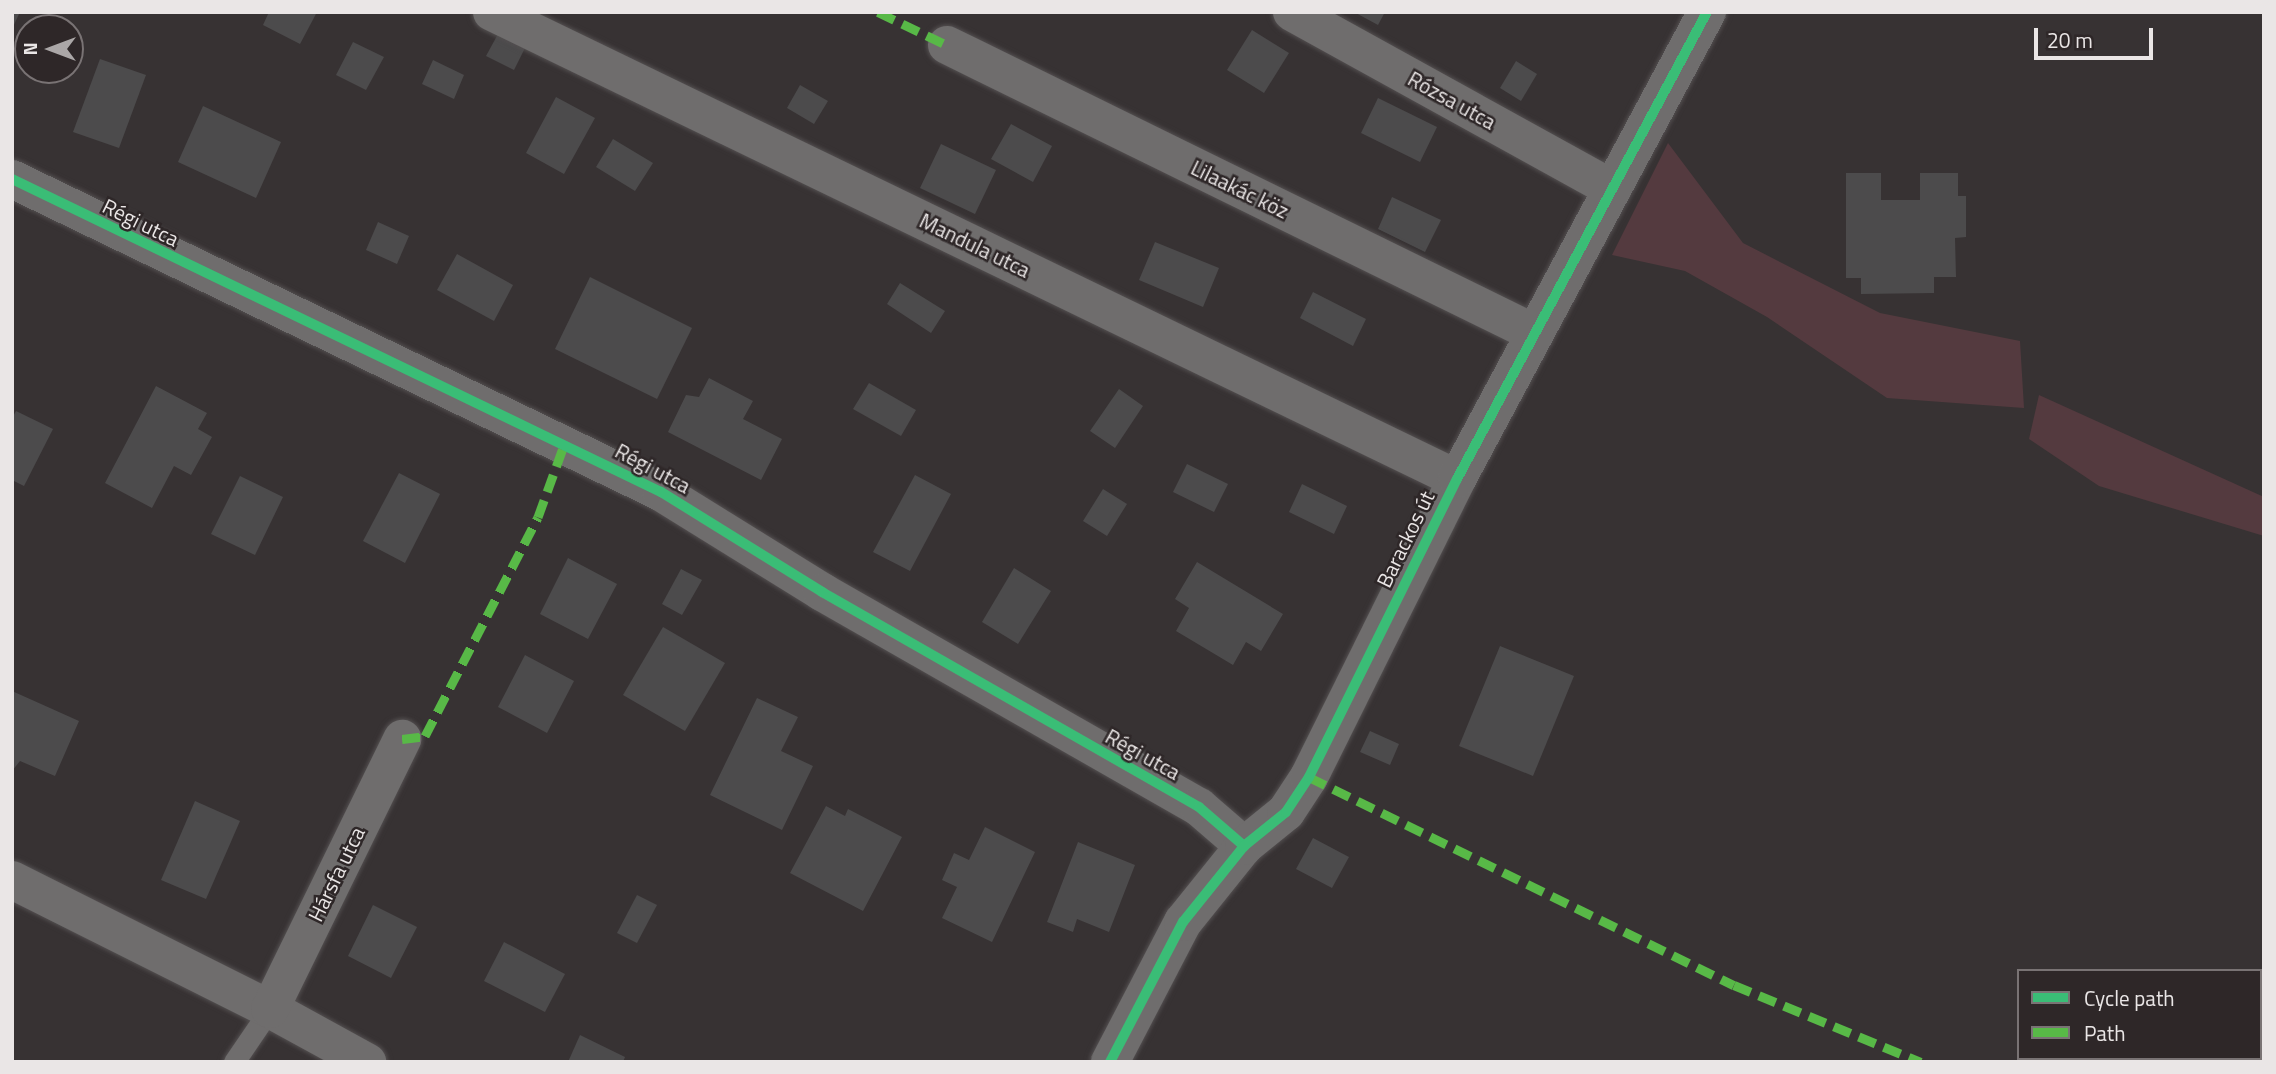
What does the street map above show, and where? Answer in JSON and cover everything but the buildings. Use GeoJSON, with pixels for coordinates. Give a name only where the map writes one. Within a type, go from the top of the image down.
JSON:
{"type":"FeatureCollection","features":[{"type":"Feature","properties":{"kind":"street","name":"Mandula utca"},"geometry":{"type":"LineString","coordinates":[[492,12],[1457,479]]}},
{"type":"Feature","properties":{"kind":"street","name":"Rózsa utca"},"geometry":{"type":"LineString","coordinates":[[1292,12],[1612,189]]}},
{"type":"Feature","properties":{"kind":"street","name":"Barackos út"},"geometry":{"type":"LineString","coordinates":[[1110,1062],[1184,922],[1244,846],[1286,812],[1309,777],[1457,479],[1707,12]]}},
{"type":"Feature","properties":{"kind":"street","name":"Lilaakác köz"},"geometry":{"type":"LineString","coordinates":[[947,45],[1534,333]]}},
{"type":"Feature","properties":{"kind":"street","name":"Régi utca"},"geometry":{"type":"LineString","coordinates":[[12,179],[661,492],[822,592],[1199,807],[1244,846]]}},
{"type":"Feature","properties":{"kind":"street","name":"Hársfa utca"},"geometry":{"type":"LineString","coordinates":[[270,1009],[402,739]]}},
{"type":"Feature","properties":{"kind":"street"},"geometry":{"type":"LineString","coordinates":[[12,880],[270,1009],[367,1062]]}},
{"type":"Feature","properties":{"kind":"lane"},"geometry":{"type":"LineString","coordinates":[[234,1062],[270,1009]]}},
{"type":"Feature","properties":{"kind":"shaded area"},"geometry":{"type":"Polygon","coordinates":[[[1668,143],[1743,243],[1880,313],[2020,341],[2024,408],[1887,398],[1767,317],[1685,271],[1612,255],[1668,143]]]}},
{"type":"Feature","properties":{"kind":"shaded area"},"geometry":{"type":"Polygon","coordinates":[[[2039,395],[2264,497],[2264,536],[2099,486],[2029,439],[2039,395]]]}},
{"type":"Feature","properties":{"kind":"marked path"},"geometry":{"type":"LineString","coordinates":[[878,12],[947,45]]}},
{"type":"Feature","properties":{"kind":"marked path"},"geometry":{"type":"LineString","coordinates":[[402,739],[425,736],[538,517],[564,445]]}},
{"type":"Feature","properties":{"kind":"marked path"},"geometry":{"type":"LineString","coordinates":[[1309,777],[1734,985],[1921,1062]]}},
{"type":"Feature","properties":{"kind":"cycle path"},"geometry":{"type":"LineString","coordinates":[[1110,1062],[1183,922],[1244,846],[1286,812],[1309,777],[1457,479],[1707,12]]}},
{"type":"Feature","properties":{"kind":"cycle path"},"geometry":{"type":"LineString","coordinates":[[12,179],[661,492],[822,592],[1199,807],[1244,846]]}}]}
